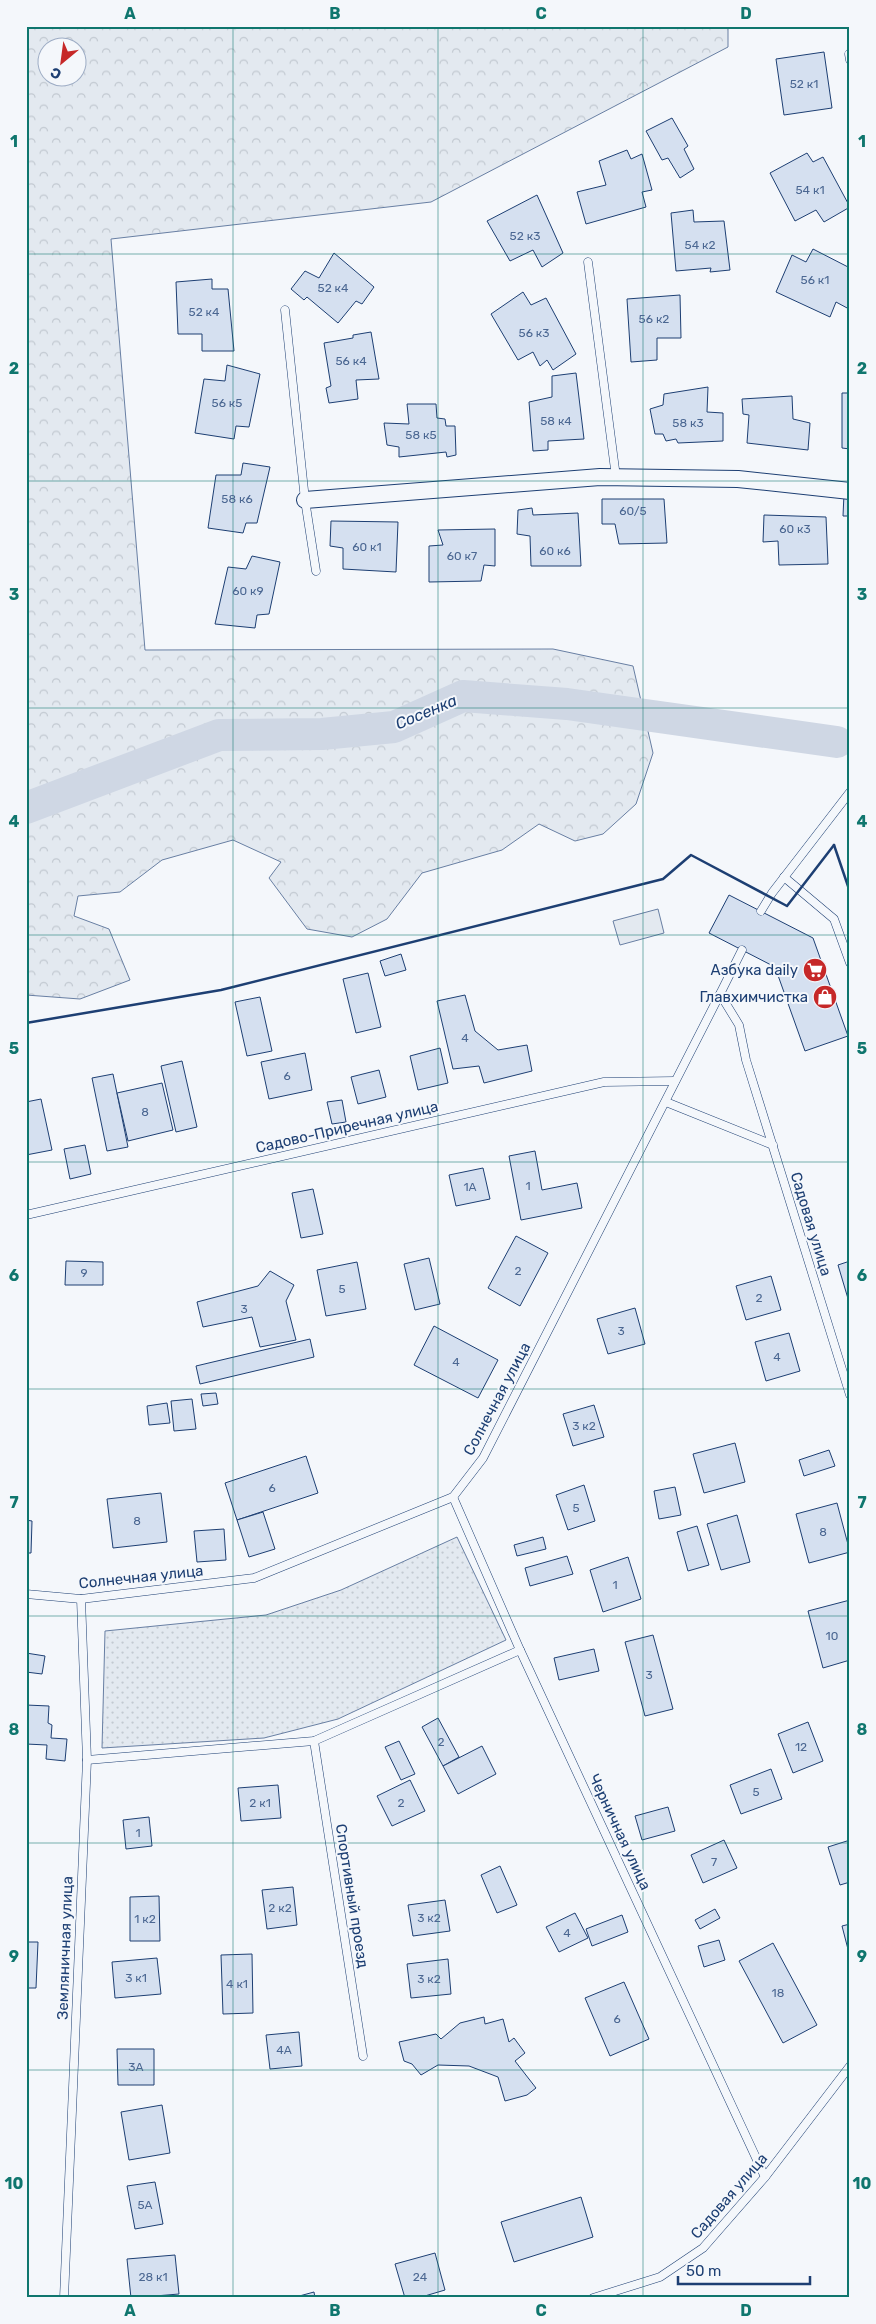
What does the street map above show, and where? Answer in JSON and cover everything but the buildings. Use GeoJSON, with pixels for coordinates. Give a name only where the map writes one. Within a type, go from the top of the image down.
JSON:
{"type":"FeatureCollection","features":[{"type":"Feature","properties":{"kind":"street"},"geometry":{"type":"LineString","coordinates":[[305,500],[616,477],[738,479],[850,491]]}},
{"type":"Feature","properties":{"kind":"lane"},"geometry":{"type":"LineString","coordinates":[[588,262],[616,477]]}},
{"type":"Feature","properties":{"kind":"lane"},"geometry":{"type":"LineString","coordinates":[[285,310],[305,500],[316,571]]}},
{"type":"Feature","properties":{"kind":"lane"},"geometry":{"type":"LineString","coordinates":[[761,911],[784,877],[850,792]]}},
{"type":"Feature","properties":{"kind":"lane"},"geometry":{"type":"LineString","coordinates":[[784,877],[834,919],[850,962]]}},
{"type":"Feature","properties":{"kind":"lane","name":"Солнечная улица"},"geometry":{"type":"LineString","coordinates":[[26,1594],[81,1599],[254,1578],[453,1497],[483,1458],[742,950]]}},
{"type":"Feature","properties":{"kind":"lane","name":"Садовая улица"},"geometry":{"type":"LineString","coordinates":[[720,994],[739,1025],[746,1060],[850,1395]]}},
{"type":"Feature","properties":{"kind":"lane","name":"Садово-Приречная улица"},"geometry":{"type":"LineString","coordinates":[[26,1215],[604,1082],[675,1081]]}},
{"type":"Feature","properties":{"kind":"lane"},"geometry":{"type":"LineString","coordinates":[[666,1102],[773,1145]]}},
{"type":"Feature","properties":{"kind":"lane","name":"Черничная улица"},"geometry":{"type":"LineString","coordinates":[[453,1497],[520,1650],[765,2177]]}},
{"type":"Feature","properties":{"kind":"lane","name":"Земляничная улица"},"geometry":{"type":"LineString","coordinates":[[64,2298],[87,1760],[81,1599]]}},
{"type":"Feature","properties":{"kind":"lane"},"geometry":{"type":"LineString","coordinates":[[87,1760],[314,1741],[520,1650]]}},
{"type":"Feature","properties":{"kind":"lane","name":"Спортивный проезд"},"geometry":{"type":"LineString","coordinates":[[314,1741],[364,2056]]}},
{"type":"Feature","properties":{"kind":"lane","name":"Садовая улица"},"geometry":{"type":"LineString","coordinates":[[593,2298],[660,2277],[703,2248],[765,2177],[850,2066]]}},
{"type":"Feature","properties":{"kind":"green space"},"geometry":{"type":"Polygon","coordinates":[[[26,26],[728,26],[728,47],[431,202],[111,239],[145,650],[553,649],[633,666],[653,753],[636,804],[603,834],[575,841],[539,824],[502,850],[422,873],[387,919],[352,937],[307,929],[269,878],[281,862],[233,840],[162,860],[120,892],[78,896],[74,916],[109,929],[130,980],[80,999],[26,995],[26,26]]]}},
{"type":"Feature","properties":{"kind":"green space"},"geometry":{"type":"Polygon","coordinates":[[[658,909],[664,933],[620,945],[613,921],[658,909]]]}},
{"type":"Feature","properties":{"kind":"green space"},"geometry":{"type":"Polygon","coordinates":[[[457,1537],[506,1640],[338,1719],[264,1738],[102,1748],[105,1631],[266,1615],[341,1590],[457,1537]]]}},
{"type":"Feature","properties":{"kind":"waterway","name":"Сосенка"},"geometry":{"type":"LineString","coordinates":[[26,808],[219,735],[322,734],[394,727],[463,696],[567,704],[837,742]]}},
{"type":"Feature","properties":{"kind":"wall"},"geometry":{"type":"LineString","coordinates":[[834,845],[850,892]]}},
{"type":"Feature","properties":{"kind":"wall"},"geometry":{"type":"LineString","coordinates":[[26,1023],[221,990],[663,879],[691,855],[787,906],[834,845]]}},
{"type":"Feature","properties":{"kind":"place","name":"Азбука daily"},"geometry":{"type":"Point","coordinates":[815,970]}},
{"type":"Feature","properties":{"kind":"place","name":"Главхимчистка"},"geometry":{"type":"Point","coordinates":[825,997]}}]}
